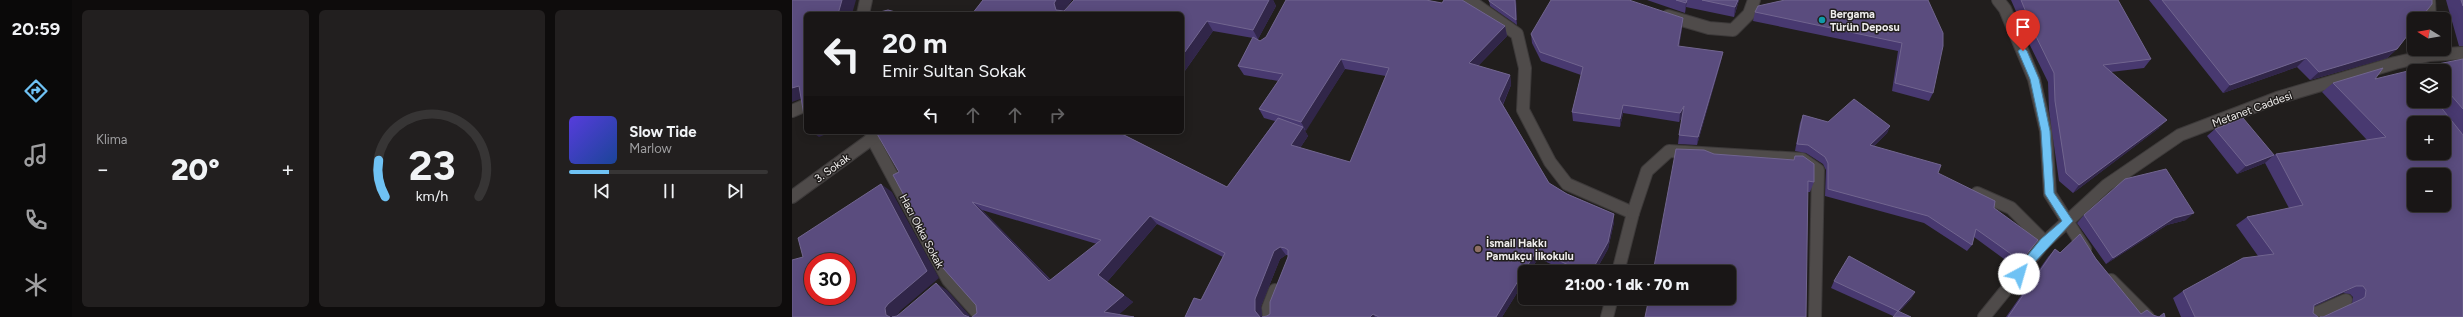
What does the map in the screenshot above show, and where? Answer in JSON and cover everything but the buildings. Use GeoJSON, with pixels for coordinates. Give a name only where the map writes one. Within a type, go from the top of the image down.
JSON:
{"type":"FeatureCollection","features":[{"type":"Feature","properties":{"kind":"street"},"geometry":{"type":"LineString","coordinates":[[863,12],[866,0]]}},
{"type":"Feature","properties":{"kind":"street"},"geometry":{"type":"LineString","coordinates":[[1469,0],[1517,34],[1525,68],[1523,110],[1550,162],[1567,184],[1634,212]]}},
{"type":"Feature","properties":{"kind":"street"},"geometry":{"type":"LineString","coordinates":[[1658,12],[1709,28],[1734,30],[1749,14],[1754,0]]}},
{"type":"Feature","properties":{"kind":"street"},"geometry":{"type":"LineString","coordinates":[[1998,0],[2005,9],[2034,79],[2046,131],[2050,194],[2090,257]]}},
{"type":"Feature","properties":{"kind":"street"},"geometry":{"type":"LineString","coordinates":[[2429,0],[2430,12]]}},
{"type":"Feature","properties":{"kind":"street","name":"Metanet Caddesi"},"geometry":{"type":"LineString","coordinates":[[2451,53],[2463,53]]}},
{"type":"Feature","properties":{"kind":"street","name":"Metanet Caddesi"},"geometry":{"type":"LineString","coordinates":[[1984,317],[2045,242],[2107,185],[2180,135],[2278,98],[2418,56]]}},
{"type":"Feature","properties":{"kind":"street"},"geometry":{"type":"LineString","coordinates":[[2396,63],[2405,75]]}},
{"type":"Feature","properties":{"kind":"street"},"geometry":{"type":"LineString","coordinates":[[792,112],[804,106]]}},
{"type":"Feature","properties":{"kind":"street","name":"3. Sokak"},"geometry":{"type":"LineString","coordinates":[[792,197],[875,134]]}},
{"type":"Feature","properties":{"kind":"street","name":"Hacı Okka Sokak"},"geometry":{"type":"LineString","coordinates":[[875,134],[948,280],[981,317]]}},
{"type":"Feature","properties":{"kind":"street"},"geometry":{"type":"LineString","coordinates":[[1620,265],[1646,171],[1669,151],[1802,159],[1818,170],[1815,317]]}},
{"type":"Feature","properties":{"kind":"street"},"geometry":{"type":"LineString","coordinates":[[1971,190],[2010,208],[2045,242]]}},
{"type":"Feature","properties":{"kind":"street"},"geometry":{"type":"LineString","coordinates":[[2099,269],[2148,317]]}},
{"type":"Feature","properties":{"kind":"street"},"geometry":{"type":"LineString","coordinates":[[1269,317],[1268,308],[1281,275]]}},
{"type":"Feature","properties":{"kind":"street"},"geometry":{"type":"LineString","coordinates":[[937,289],[948,280]]}},
{"type":"Feature","properties":{"kind":"street"},"geometry":{"type":"LineString","coordinates":[[2307,317],[2346,300]]}},
{"type":"Feature","properties":{"kind":"street"},"geometry":{"type":"LineString","coordinates":[[1607,317],[1610,305]]}},
{"type":"Feature","properties":{"kind":"place","name":"Bergama Türün Deposu"},"geometry":{"type":"Point","coordinates":[1822,20]}},
{"type":"Feature","properties":{"kind":"place","name":"İsmail Hakkı Pamukçu İlkokulu"},"geometry":{"type":"Point","coordinates":[1478,249]}},
{"type":"Feature","properties":{"kind":"route"},"geometry":{"type":"LineString","coordinates":[[2019,274],[2045,242],[2068,221],[2050,194],[2046,131],[2034,79],[2023,51]]}}]}
